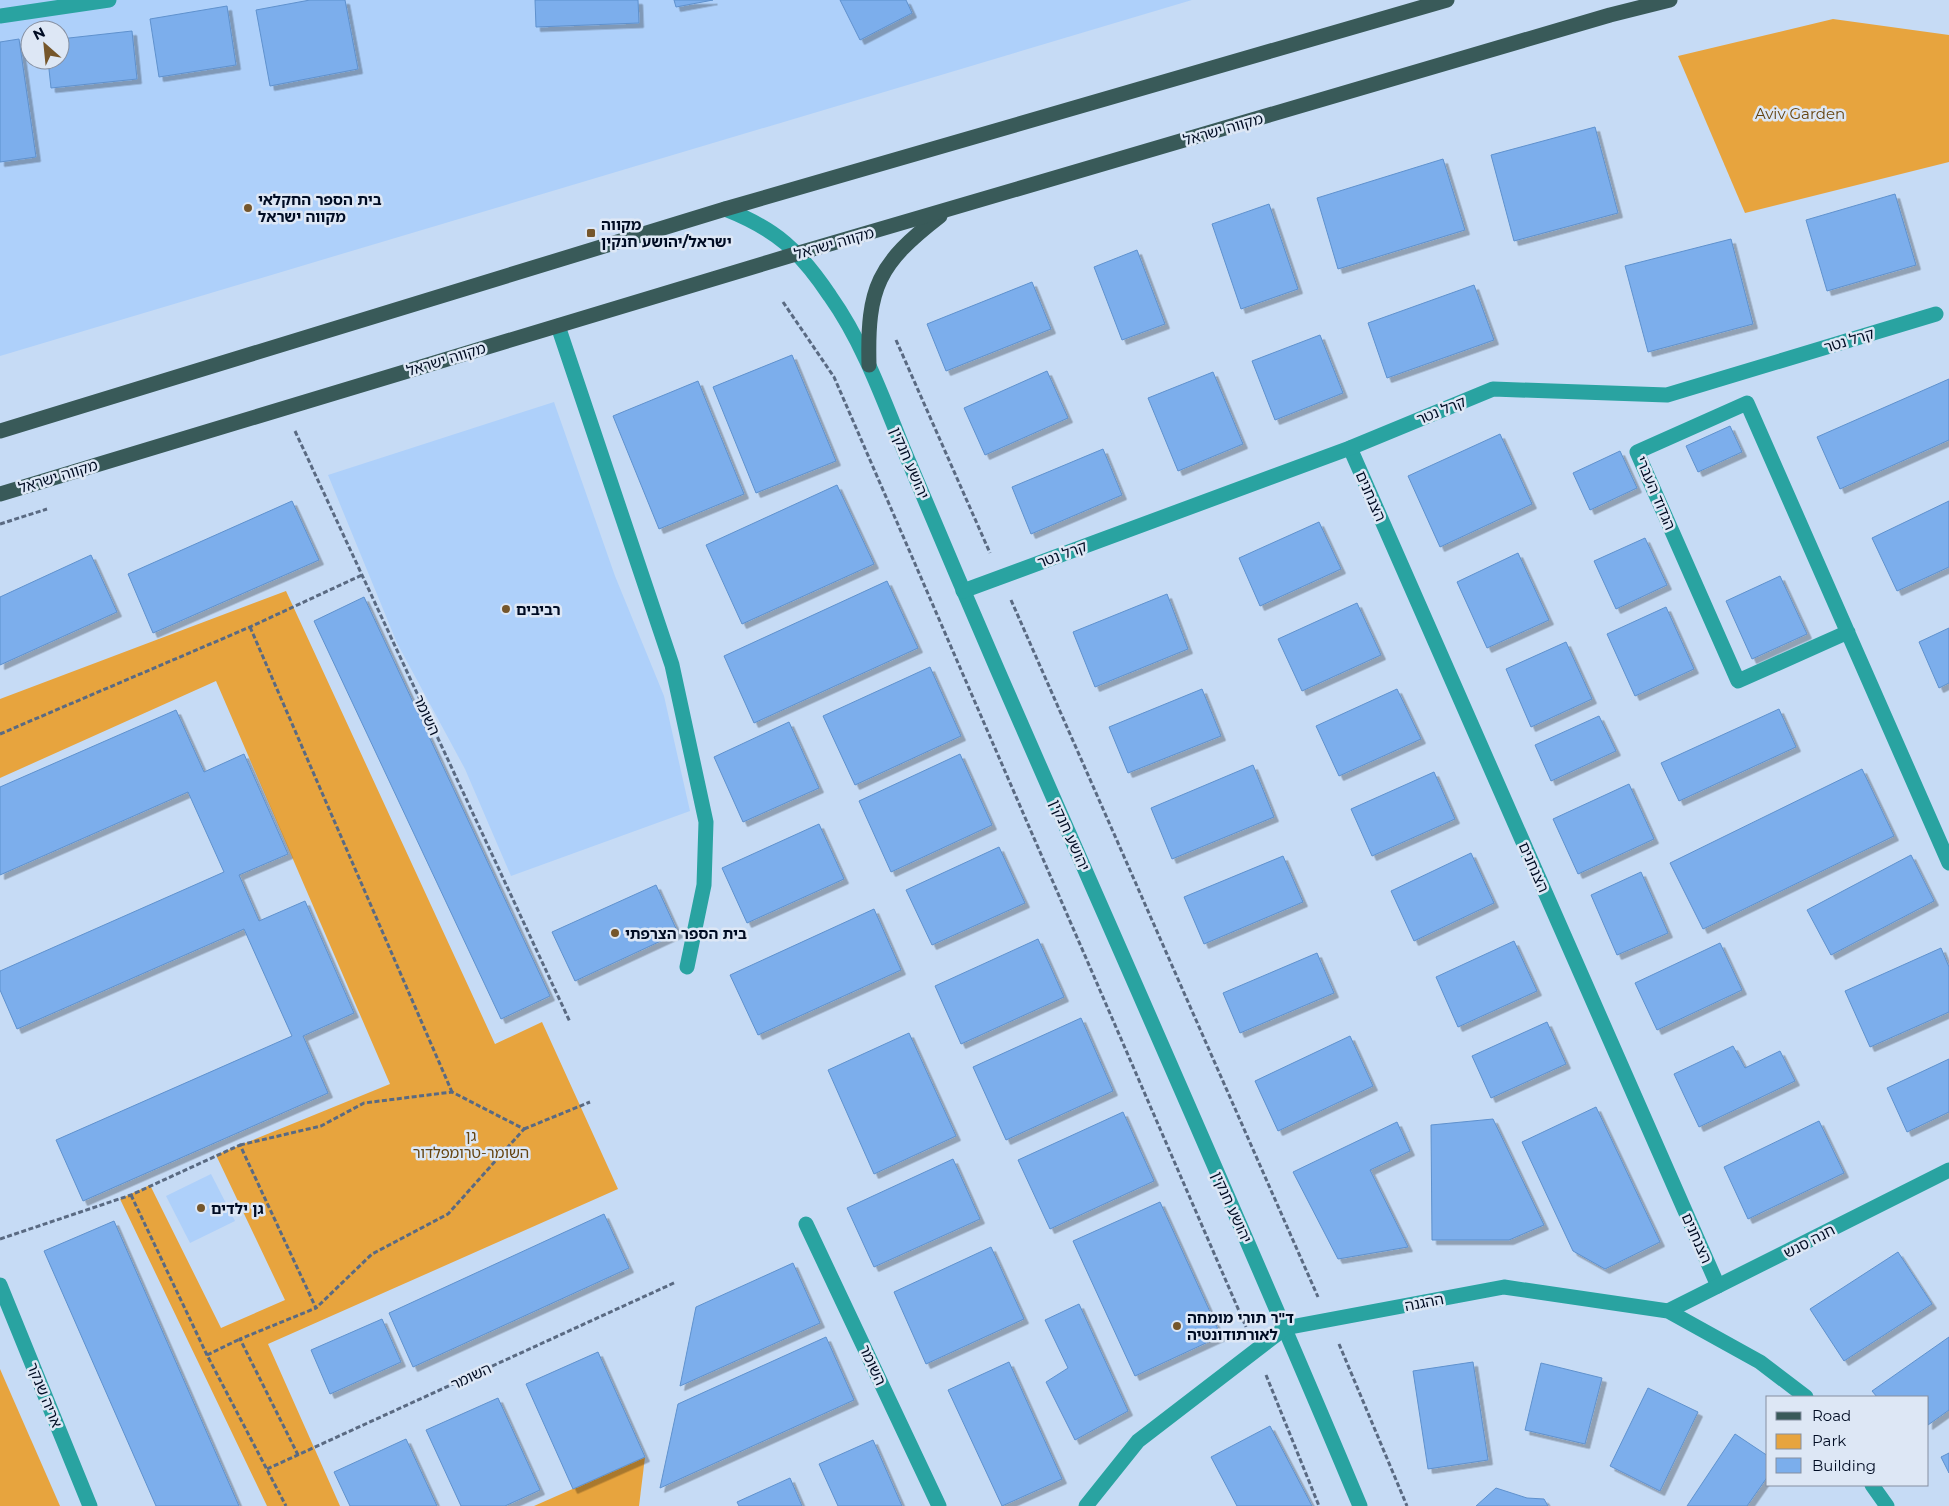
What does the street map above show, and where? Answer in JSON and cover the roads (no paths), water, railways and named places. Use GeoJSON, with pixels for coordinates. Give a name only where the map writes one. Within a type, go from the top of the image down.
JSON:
{"type":"FeatureCollection","features":[{"type":"Feature","properties":{"kind":"main road"},"geometry":{"type":"LineString","coordinates":[[0,431],[725,209],[1448,0]]}},
{"type":"Feature","properties":{"kind":"main road","name":"מקווה ישראל"},"geometry":{"type":"LineString","coordinates":[[0,494],[799,254],[1591,20],[1670,0]]}},
{"type":"Feature","properties":{"kind":"main road"},"geometry":{"type":"LineString","coordinates":[[869,365],[870,311],[879,281],[893,257],[912,237],[946,211]]}},
{"type":"Feature","properties":{"kind":"street"},"geometry":{"type":"LineString","coordinates":[[0,16],[101,1]]}},
{"type":"Feature","properties":{"kind":"street","name":"יהושע חנקין"},"geometry":{"type":"LineString","coordinates":[[725,209],[749,218],[770,231],[799,254],[832,298],[869,365],[963,591],[1285,1328],[1360,1506]]}},
{"type":"Feature","properties":{"kind":"street","name":"קרל נטר"},"geometry":{"type":"LineString","coordinates":[[963,591],[1350,448],[1493,389],[1667,395],[1936,314]]}},
{"type":"Feature","properties":{"kind":"street"},"geometry":{"type":"LineString","coordinates":[[558,326],[672,665],[706,822],[704,885],[688,966]]}},
{"type":"Feature","properties":{"kind":"street","name":"הגדוד העברי"},"geometry":{"type":"LineString","coordinates":[[1848,632],[1738,681],[1637,452],[1747,402],[1848,632],[1949,863]]}},
{"type":"Feature","properties":{"kind":"street","name":"הצנחנים"},"geometry":{"type":"LineString","coordinates":[[1350,448],[1718,1286]]}},
{"type":"Feature","properties":{"kind":"street","name":"חנה סנש"},"geometry":{"type":"LineString","coordinates":[[1668,1311],[1949,1170]]}},
{"type":"Feature","properties":{"kind":"street","name":"השומר"},"geometry":{"type":"LineString","coordinates":[[806,1224],[939,1506]]}},
{"type":"Feature","properties":{"kind":"street","name":"אריה שנקר"},"geometry":{"type":"LineString","coordinates":[[0,1284],[90,1506]]}},
{"type":"Feature","properties":{"kind":"street","name":"ההגנה"},"geometry":{"type":"LineString","coordinates":[[1086,1506],[1138,1440],[1285,1328],[1504,1287],[1668,1311],[1760,1362],[1805,1396]]}},
{"type":"Feature","properties":{"kind":"street"},"geometry":{"type":"LineString","coordinates":[[1873,1486],[1887,1506]]}},
{"type":"Feature","properties":{"kind":"place","name":"בית הספר החקלאי מקווה ישראל"},"geometry":{"type":"Point","coordinates":[248,208]}},
{"type":"Feature","properties":{"kind":"place","name":"מקווה ישראל/יהושע חנקין"},"geometry":{"type":"Point","coordinates":[591,233]}},
{"type":"Feature","properties":{"kind":"place","name":"רביבים"},"geometry":{"type":"Point","coordinates":[506,609]}},
{"type":"Feature","properties":{"kind":"place","name":"בית הספר הצרפתי"},"geometry":{"type":"Point","coordinates":[615,933]}},
{"type":"Feature","properties":{"kind":"place","name":"גן ילדים"},"geometry":{"type":"Point","coordinates":[201,1208]}},
{"type":"Feature","properties":{"kind":"place","name":"ד\"ר תורי מומחה לאורתודונטיה"},"geometry":{"type":"Point","coordinates":[1177,1326]}},
{"type":"Feature","properties":{"kind":"park label","name":"Aviv Garden"},"geometry":{"type":"Point","coordinates":[1800,113]}},
{"type":"Feature","properties":{"kind":"park label","name":"גן השומר-טרומפלדור"},"geometry":{"type":"Point","coordinates":[471,1144]}}]}
